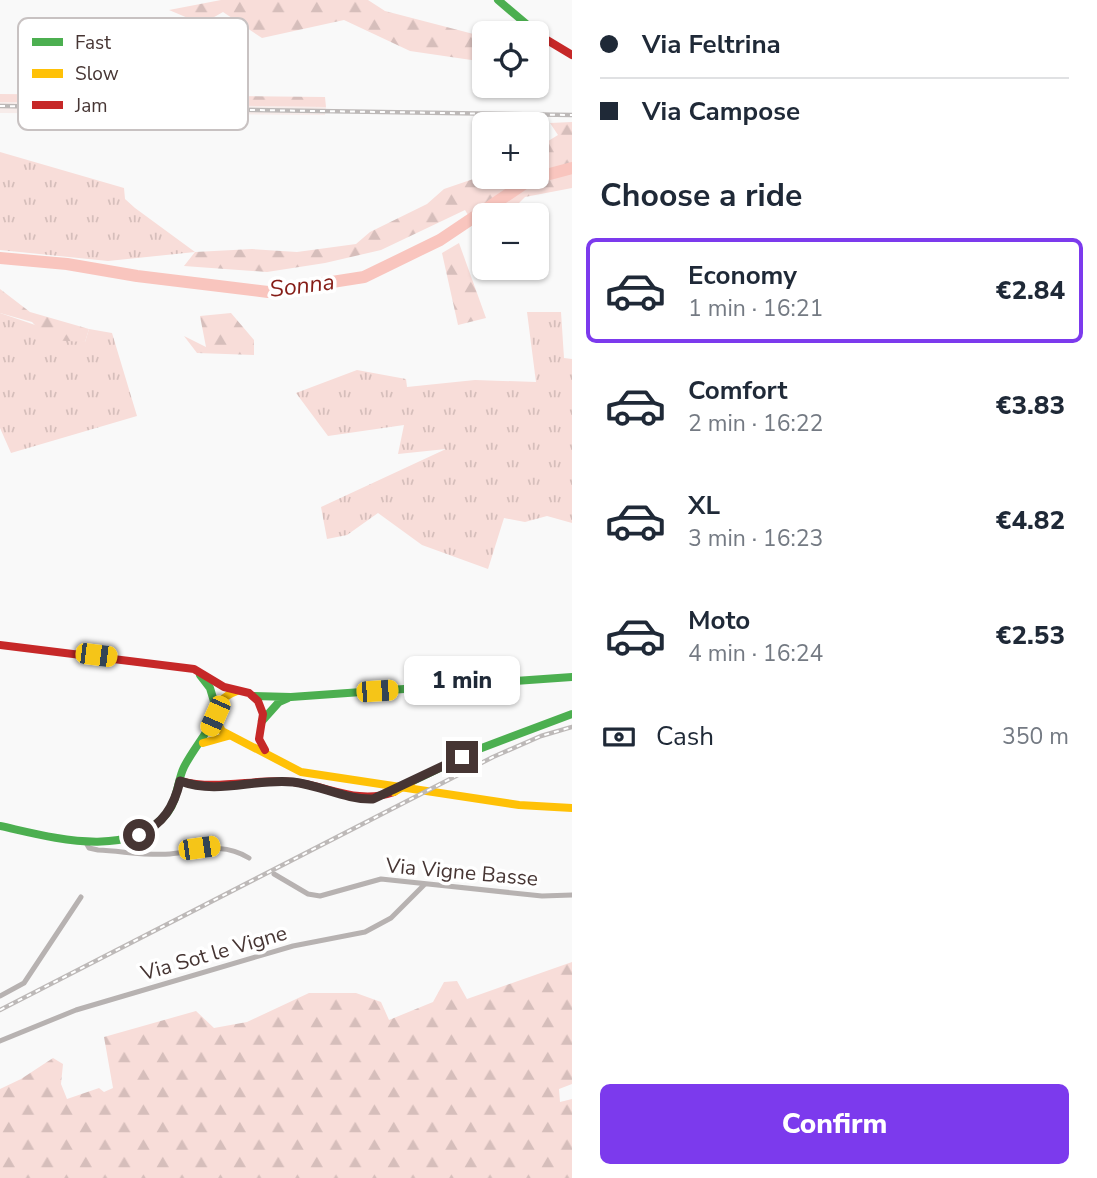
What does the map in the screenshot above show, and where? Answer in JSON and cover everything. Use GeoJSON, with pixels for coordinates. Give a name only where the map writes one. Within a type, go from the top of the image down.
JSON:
{"type":"FeatureCollection","features":[{"type":"Feature","properties":{"kind":"main road"},"geometry":{"type":"LineString","coordinates":[[498,0],[523,21]]}},
{"type":"Feature","properties":{"kind":"main road"},"geometry":{"type":"LineString","coordinates":[[549,41],[572,55]]}},
{"type":"Feature","properties":{"kind":"main road"},"geometry":{"type":"LineString","coordinates":[[0,645],[194,669],[224,687],[253,696],[291,696],[572,677]]}},
{"type":"Feature","properties":{"kind":"main road"},"geometry":{"type":"LineString","coordinates":[[194,669],[210,688],[222,731],[266,752],[281,764],[301,772],[519,805],[572,808]]}},
{"type":"Feature","properties":{"kind":"main road"},"geometry":{"type":"LineString","coordinates":[[0,826],[85,841],[127,838],[148,831],[167,813],[186,763],[201,745],[224,696],[237,691]]}},
{"type":"Feature","properties":{"kind":"main road"},"geometry":{"type":"LineString","coordinates":[[253,696],[261,707],[259,739],[266,752]]}},
{"type":"Feature","properties":{"kind":"main road"},"geometry":{"type":"LineString","coordinates":[[201,745],[232,737],[249,736],[279,702],[291,696]]}},
{"type":"Feature","properties":{"kind":"main road"},"geometry":{"type":"LineString","coordinates":[[180,781],[216,789],[294,782],[368,799],[394,792],[479,749],[572,714]]}},
{"type":"Feature","properties":{"kind":"street"},"geometry":{"type":"LineString","coordinates":[[85,841],[89,848],[98,850],[170,853],[214,846],[229,848],[249,858]]}},
{"type":"Feature","properties":{"kind":"street","name":"Via Vigne Basse"},"geometry":{"type":"LineString","coordinates":[[274,874],[308,894],[320,896],[381,879],[542,896],[572,894]]}},
{"type":"Feature","properties":{"kind":"street","name":"Via Sot le Vigne"},"geometry":{"type":"LineString","coordinates":[[0,1041],[76,1010],[293,946],[379,928],[425,884]]}},
{"type":"Feature","properties":{"kind":"street"},"geometry":{"type":"LineString","coordinates":[[0,996],[24,983],[81,897]]}},
{"type":"Feature","properties":{"kind":"shaded area"},"geometry":{"type":"Polygon","coordinates":[[[0,102],[18,102],[18,113],[0,113],[0,102]]]}},
{"type":"Feature","properties":{"kind":"shaded area"},"geometry":{"type":"Polygon","coordinates":[[[248,106],[326,107],[325,115],[248,115],[248,106]]]}},
{"type":"Feature","properties":{"kind":"green space"},"geometry":{"type":"Polygon","coordinates":[[[221,0],[368,0],[385,11],[472,34],[472,60],[410,51],[344,20],[262,38],[248,29],[248,18],[232,18],[223,12],[212,18],[188,18],[169,10],[221,0]]]}},
{"type":"Feature","properties":{"kind":"green space"},"geometry":{"type":"Polygon","coordinates":[[[0,94],[18,94],[18,102],[0,102],[0,94]]]}},
{"type":"Feature","properties":{"kind":"green space"},"geometry":{"type":"Polygon","coordinates":[[[248,96],[325,97],[326,107],[248,106],[248,96]]]}},
{"type":"Feature","properties":{"kind":"green space"},"geometry":{"type":"Polygon","coordinates":[[[572,122],[572,188],[525,197],[519,203],[472,203],[472,222],[465,210],[381,250],[325,263],[267,272],[184,266],[195,252],[252,249],[297,252],[356,244],[370,232],[427,204],[444,189],[472,179],[472,189],[549,189],[549,141],[558,135],[550,123],[572,122]]]}},
{"type":"Feature","properties":{"kind":"green space"},"geometry":{"type":"Polygon","coordinates":[[[0,152],[124,188],[125,199],[195,252],[108,261],[0,250],[0,152]]]}},
{"type":"Feature","properties":{"kind":"green space"},"geometry":{"type":"Polygon","coordinates":[[[459,243],[486,318],[458,325],[442,253],[459,243]]]}},
{"type":"Feature","properties":{"kind":"green space"},"geometry":{"type":"Polygon","coordinates":[[[0,289],[30,312],[89,329],[85,342],[49,340],[32,322],[0,313],[0,289]]]}},
{"type":"Feature","properties":{"kind":"green space"},"geometry":{"type":"Polygon","coordinates":[[[527,312],[561,312],[564,358],[572,359],[572,523],[547,516],[525,522],[504,518],[488,569],[422,545],[378,513],[347,535],[327,539],[321,507],[446,449],[398,454],[404,425],[328,436],[296,393],[357,370],[406,379],[407,387],[475,380],[536,382],[527,312]]]}},
{"type":"Feature","properties":{"kind":"green space"},"geometry":{"type":"Polygon","coordinates":[[[0,313],[85,342],[89,329],[112,333],[137,416],[11,453],[0,428],[0,313]]]}},
{"type":"Feature","properties":{"kind":"green space"},"geometry":{"type":"Polygon","coordinates":[[[231,313],[254,340],[254,355],[197,353],[184,336],[206,347],[200,316],[231,313]]]}},
{"type":"Feature","properties":{"kind":"green space"},"geometry":{"type":"Polygon","coordinates":[[[572,962],[572,1084],[559,1089],[560,1102],[572,1099],[572,1178],[0,1178],[0,1089],[53,1058],[63,1064],[61,1084],[67,1099],[99,1088],[104,1092],[113,1088],[104,1037],[196,1011],[214,1028],[247,1022],[309,993],[356,993],[381,1002],[389,1020],[433,1002],[444,982],[457,981],[467,999],[572,962]]]}},
{"type":"Feature","properties":{"kind":"waterway","name":"Sonna"},"geometry":{"type":"LineString","coordinates":[[0,258],[67,264],[137,276],[268,292],[364,277],[440,240],[531,179],[572,168]]}},
{"type":"Feature","properties":{"kind":"railway"},"geometry":{"type":"LineString","coordinates":[[0,106],[18,106]]}},
{"type":"Feature","properties":{"kind":"railway"},"geometry":{"type":"LineString","coordinates":[[248,110],[572,115]]}},
{"type":"Feature","properties":{"kind":"railway"},"geometry":{"type":"LineString","coordinates":[[0,1010],[493,757],[541,736],[572,727]]}},
{"type":"Feature","properties":{"kind":"traffic: fast"},"geometry":{"type":"LineString","coordinates":[[498,0],[523,21]]}},
{"type":"Feature","properties":{"kind":"traffic: fast"},"geometry":{"type":"LineString","coordinates":[[200,675],[210,688],[216,708]]}},
{"type":"Feature","properties":{"kind":"traffic: fast"},"geometry":{"type":"LineString","coordinates":[[253,696],[291,697],[572,677]]}},
{"type":"Feature","properties":{"kind":"traffic: fast"},"geometry":{"type":"LineString","coordinates":[[262,721],[279,702],[288,698]]}},
{"type":"Feature","properties":{"kind":"traffic: fast"},"geometry":{"type":"LineString","coordinates":[[413,781],[479,749],[572,714]]}},
{"type":"Feature","properties":{"kind":"traffic: fast"},"geometry":{"type":"LineString","coordinates":[[0,826],[89,842],[112,841],[133,836],[152,827],[171,807],[184,767],[215,716]]}},
{"type":"Feature","properties":{"kind":"traffic: slow"},"geometry":{"type":"LineString","coordinates":[[237,691],[225,698],[218,707],[217,718],[222,731],[301,772],[519,805],[572,808]]}},
{"type":"Feature","properties":{"kind":"traffic: slow"},"geometry":{"type":"LineString","coordinates":[[203,743],[228,736]]}},
{"type":"Feature","properties":{"kind":"traffic: slow"},"geometry":{"type":"LineString","coordinates":[[394,792],[413,781]]}},
{"type":"Feature","properties":{"kind":"traffic: jam"},"geometry":{"type":"LineString","coordinates":[[549,41],[572,55]]}},
{"type":"Feature","properties":{"kind":"traffic: jam"},"geometry":{"type":"LineString","coordinates":[[0,645],[194,669],[224,687],[249,693],[258,701],[263,714],[259,739],[265,750]]}},
{"type":"Feature","properties":{"kind":"traffic: jam"},"geometry":{"type":"LineString","coordinates":[[180,781],[209,785],[293,782],[355,796],[394,792]]}},
{"type":"Feature","properties":{"kind":"route"},"geometry":{"type":"LineString","coordinates":[[139,835],[154,827],[167,813],[176,797],[180,781],[196,787],[216,789],[280,781],[294,782],[357,798],[373,799],[462,757]]}}]}
